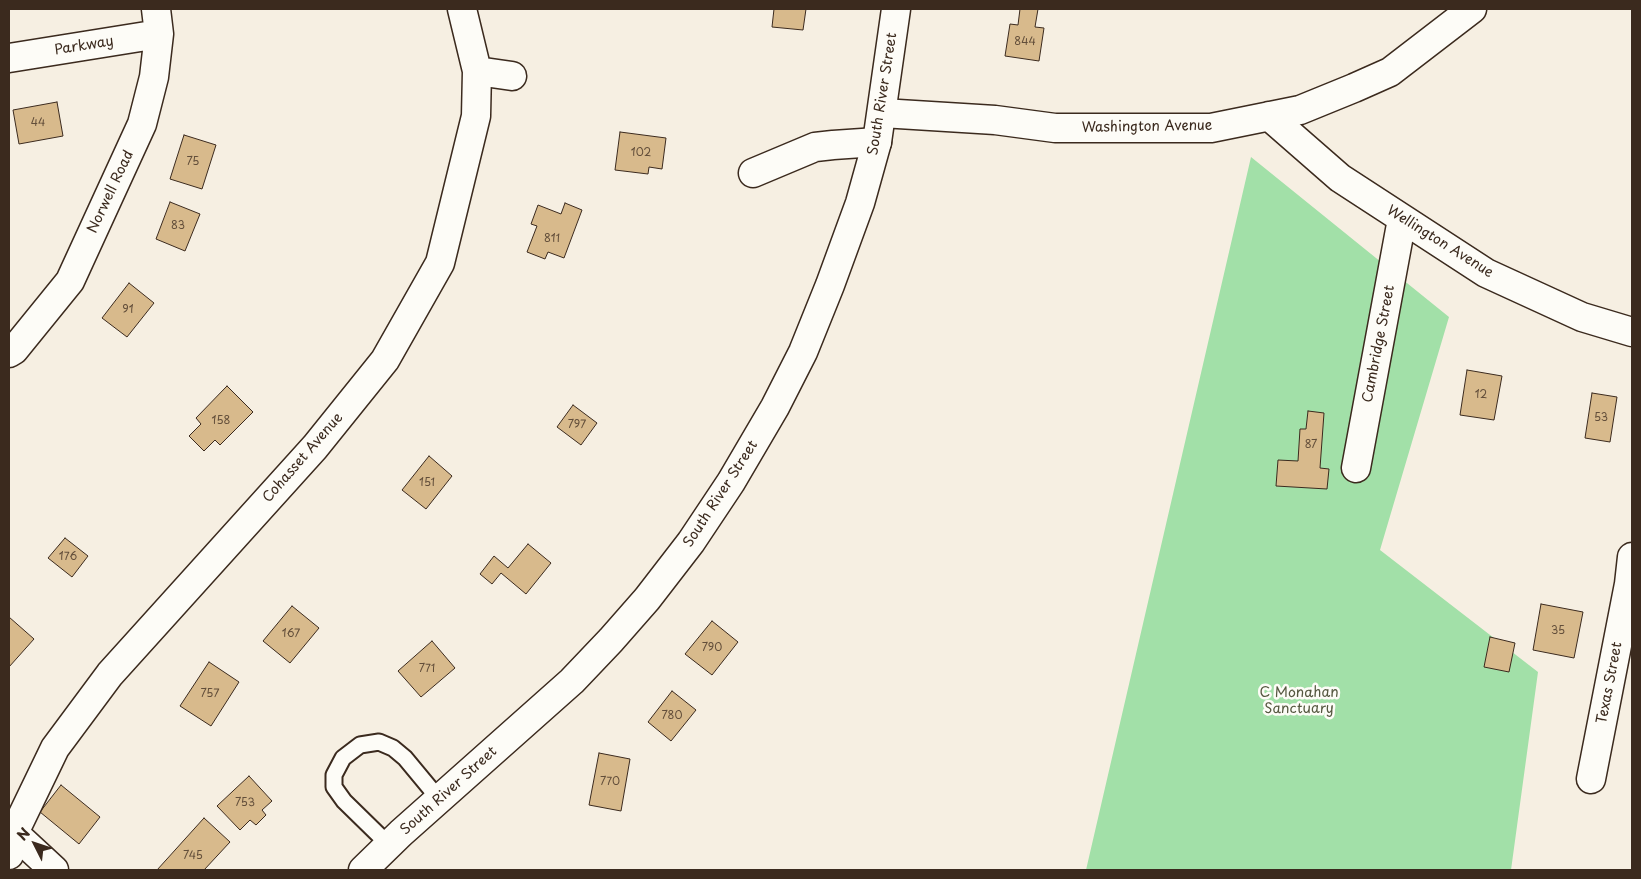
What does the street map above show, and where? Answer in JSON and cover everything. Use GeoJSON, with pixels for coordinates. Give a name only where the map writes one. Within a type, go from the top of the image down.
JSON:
{"type":"FeatureCollection","features":[{"type":"Feature","properties":{"kind":"street","name":"Cohasset Avenue"},"geometry":{"type":"LineString","coordinates":[[11,844],[55,748],[110,674],[315,447],[385,360],[440,263],[476,116],[477,71],[462,9]]}},
{"type":"Feature","properties":{"kind":"street","name":"South River Street"},"geometry":{"type":"LineString","coordinates":[[364,870],[439,799],[578,674],[647,600],[691,542],[731,482],[775,406],[803,352],[857,212],[877,142],[896,9]]}},
{"type":"Feature","properties":{"kind":"street"},"geometry":{"type":"LineString","coordinates":[[1435,37],[1440,9]]}},
{"type":"Feature","properties":{"kind":"street","name":"Washington Avenue"},"geometry":{"type":"LineString","coordinates":[[882,113],[995,120],[1055,128],[1211,128],[1300,110],[1390,72],[1472,9]]}},
{"type":"Feature","properties":{"kind":"street","name":"Parkway"},"geometry":{"type":"LineString","coordinates":[[9,58],[157,21]]}},
{"type":"Feature","properties":{"kind":"street","name":"Norwell Road"},"geometry":{"type":"LineString","coordinates":[[9,353],[14,350],[70,281],[142,124],[154,77],[157,21]]}},
{"type":"Feature","properties":{"kind":"street"},"geometry":{"type":"LineString","coordinates":[[477,71],[512,76]]}},
{"type":"Feature","properties":{"kind":"street","name":"Wellington Avenue"},"geometry":{"type":"LineString","coordinates":[[1269,116],[1340,178],[1486,273],[1582,317],[1632,332]]}},
{"type":"Feature","properties":{"kind":"street"},"geometry":{"type":"LineString","coordinates":[[752,172],[815,148],[832,144],[877,142]]}},
{"type":"Feature","properties":{"kind":"street","name":"Cambridge Street"},"geometry":{"type":"LineString","coordinates":[[1356,468],[1402,219]]}},
{"type":"Feature","properties":{"kind":"street","name":"Texas Street"},"geometry":{"type":"LineString","coordinates":[[1590,779],[1629,584],[1632,556]]}},
{"type":"Feature","properties":{"kind":"street"},"geometry":{"type":"LineString","coordinates":[[11,844],[54,870]]}},
{"type":"Feature","properties":{"kind":"lane"},"geometry":{"type":"LineString","coordinates":[[389,845],[344,801],[334,787],[334,775],[343,758],[360,744],[379,742],[393,748],[405,758],[439,799]]}},
{"type":"Feature","properties":{"kind":"green space","name":"C Monahan Sanctuary"},"geometry":{"type":"Polygon","coordinates":[[[1251,157],[1449,317],[1380,550],[1538,672],[1511,870],[1086,870],[1251,157]]]}},
{"type":"Feature","properties":{"kind":"building"},"geometry":{"type":"Polygon","coordinates":[[[774,9],[806,9],[803,30],[772,27],[774,9]]]}},
{"type":"Feature","properties":{"kind":"building"},"geometry":{"type":"Polygon","coordinates":[[[1020,9],[1038,9],[1035,27],[1044,28],[1039,61],[1005,56],[1010,24],[1018,25],[1020,9]]]}},
{"type":"Feature","properties":{"kind":"building"},"geometry":{"type":"Polygon","coordinates":[[[57,102],[63,136],[19,144],[13,110],[57,102]]]}},
{"type":"Feature","properties":{"kind":"building"},"geometry":{"type":"Polygon","coordinates":[[[620,132],[666,138],[662,169],[649,167],[648,174],[615,170],[620,132]]]}},
{"type":"Feature","properties":{"kind":"building"},"geometry":{"type":"Polygon","coordinates":[[[184,135],[216,145],[202,189],[170,179],[184,135]]]}},
{"type":"Feature","properties":{"kind":"building"},"geometry":{"type":"Polygon","coordinates":[[[170,202],[200,214],[185,251],[156,239],[170,202]]]}},
{"type":"Feature","properties":{"kind":"building"},"geometry":{"type":"Polygon","coordinates":[[[565,203],[582,210],[564,258],[548,252],[545,259],[527,252],[537,226],[531,224],[538,205],[561,214],[565,203]]]}},
{"type":"Feature","properties":{"kind":"building"},"geometry":{"type":"Polygon","coordinates":[[[129,283],[154,303],[127,337],[102,318],[129,283]]]}},
{"type":"Feature","properties":{"kind":"building"},"geometry":{"type":"Polygon","coordinates":[[[1467,370],[1502,376],[1494,420],[1460,415],[1467,370]]]}},
{"type":"Feature","properties":{"kind":"building"},"geometry":{"type":"Polygon","coordinates":[[[227,386],[253,412],[220,445],[215,440],[204,451],[189,436],[201,424],[196,418],[227,386]]]}},
{"type":"Feature","properties":{"kind":"building"},"geometry":{"type":"Polygon","coordinates":[[[1592,393],[1617,397],[1610,442],[1585,438],[1592,393]]]}},
{"type":"Feature","properties":{"kind":"building"},"geometry":{"type":"Polygon","coordinates":[[[573,405],[597,423],[581,445],[557,427],[573,405]]]}},
{"type":"Feature","properties":{"kind":"building"},"geometry":{"type":"Polygon","coordinates":[[[1308,411],[1324,413],[1320,468],[1329,469],[1327,489],[1276,486],[1278,460],[1298,461],[1300,429],[1306,429],[1308,411]]]}},
{"type":"Feature","properties":{"kind":"building"},"geometry":{"type":"Polygon","coordinates":[[[429,456],[452,476],[426,509],[402,490],[429,456]]]}},
{"type":"Feature","properties":{"kind":"building"},"geometry":{"type":"Polygon","coordinates":[[[65,538],[88,556],[72,577],[48,558],[65,538]]]}},
{"type":"Feature","properties":{"kind":"building"},"geometry":{"type":"Polygon","coordinates":[[[528,544],[551,563],[526,594],[501,573],[492,584],[480,574],[494,556],[508,568],[528,544]]]}},
{"type":"Feature","properties":{"kind":"building"},"geometry":{"type":"Polygon","coordinates":[[[1541,604],[1583,612],[1574,658],[1533,650],[1541,604]]]}},
{"type":"Feature","properties":{"kind":"building"},"geometry":{"type":"Polygon","coordinates":[[[292,606],[319,628],[290,663],[263,641],[292,606]]]}},
{"type":"Feature","properties":{"kind":"building"},"geometry":{"type":"Polygon","coordinates":[[[9,617],[34,639],[9,667],[9,617]]]}},
{"type":"Feature","properties":{"kind":"building"},"geometry":{"type":"Polygon","coordinates":[[[712,621],[738,642],[712,675],[685,654],[712,621]]]}},
{"type":"Feature","properties":{"kind":"building"},"geometry":{"type":"Polygon","coordinates":[[[1490,637],[1515,643],[1509,672],[1484,667],[1490,637]]]}},
{"type":"Feature","properties":{"kind":"building"},"geometry":{"type":"Polygon","coordinates":[[[432,641],[455,668],[421,697],[398,671],[432,641]]]}},
{"type":"Feature","properties":{"kind":"building"},"geometry":{"type":"Polygon","coordinates":[[[209,662],[239,682],[211,726],[180,706],[209,662]]]}},
{"type":"Feature","properties":{"kind":"building"},"geometry":{"type":"Polygon","coordinates":[[[672,691],[696,710],[671,741],[648,722],[672,691]]]}},
{"type":"Feature","properties":{"kind":"building"},"geometry":{"type":"Polygon","coordinates":[[[599,753],[630,759],[621,811],[589,805],[599,753]]]}},
{"type":"Feature","properties":{"kind":"building"},"geometry":{"type":"Polygon","coordinates":[[[249,776],[272,801],[262,810],[266,815],[256,825],[250,820],[240,830],[217,806],[249,776]]]}},
{"type":"Feature","properties":{"kind":"building"},"geometry":{"type":"Polygon","coordinates":[[[61,785],[100,817],[79,844],[40,812],[61,785]]]}},
{"type":"Feature","properties":{"kind":"building"},"geometry":{"type":"Polygon","coordinates":[[[204,818],[230,842],[204,870],[157,870],[204,818]]]}}]}
